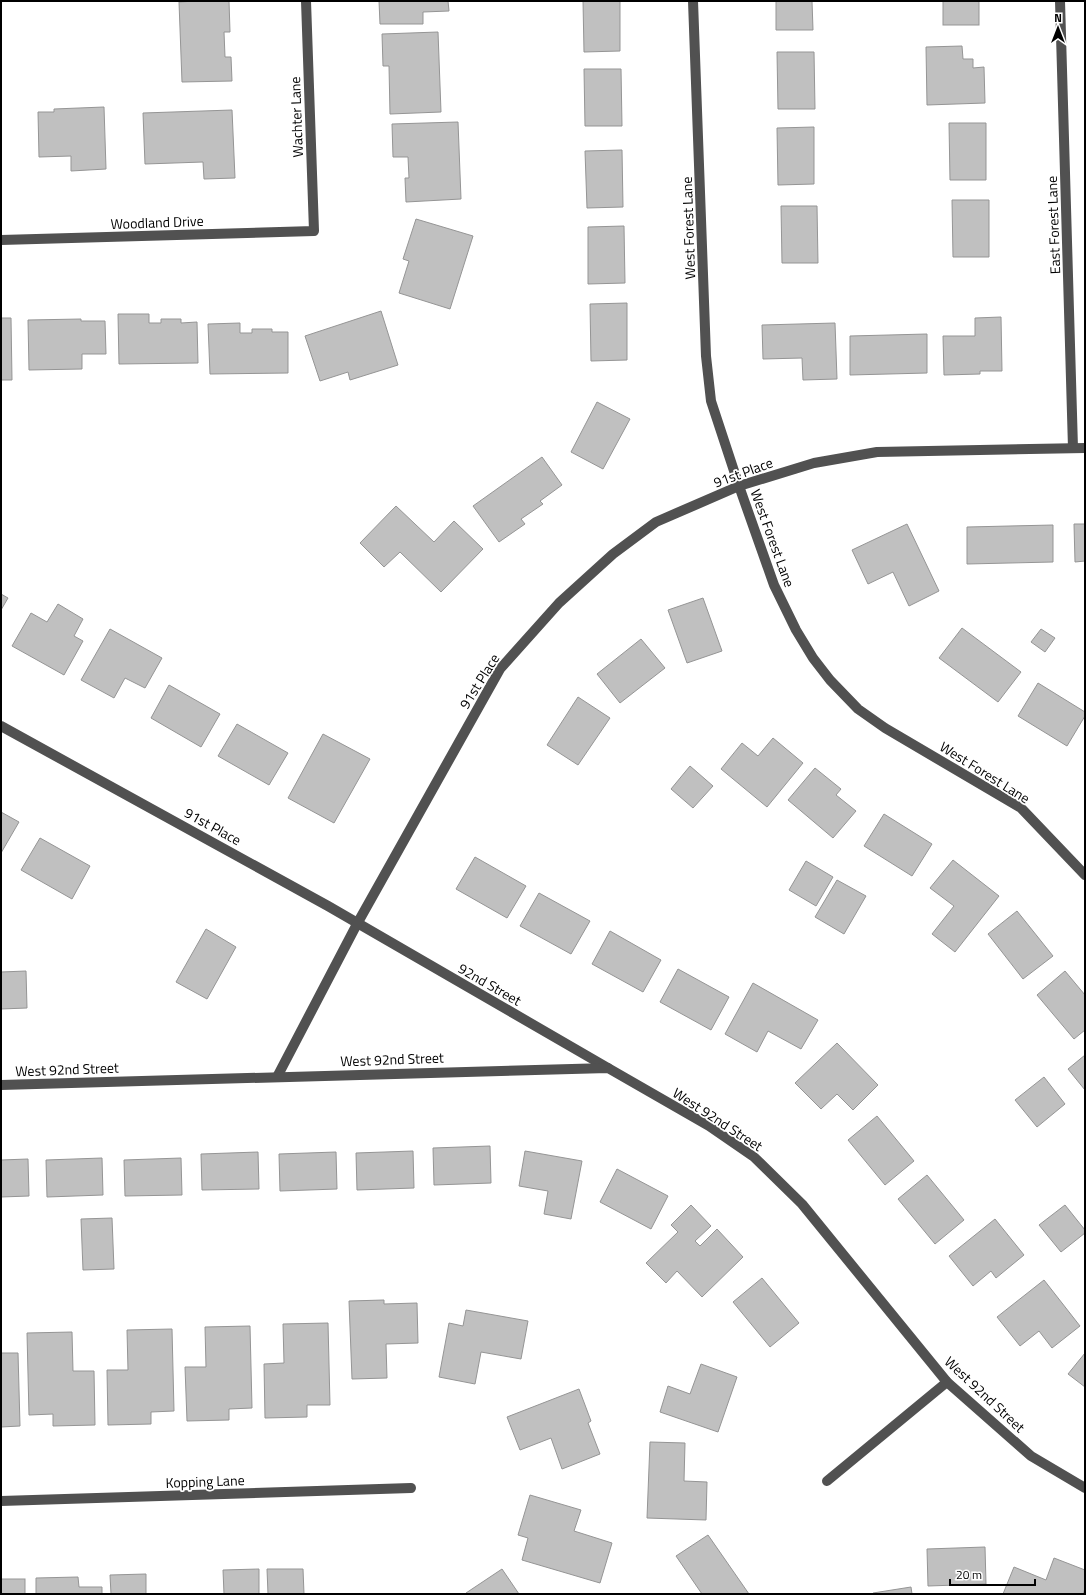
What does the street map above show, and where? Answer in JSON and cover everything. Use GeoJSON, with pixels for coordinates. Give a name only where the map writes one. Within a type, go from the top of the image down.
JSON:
{"type":"FeatureCollection","features":[{"type":"Feature","properties":{"kind":"street","name":"Wachter Lane"},"geometry":{"type":"LineString","coordinates":[[306,1],[314,231]]}},
{"type":"Feature","properties":{"kind":"street","name":"West Forest Lane"},"geometry":{"type":"LineString","coordinates":[[693,1],[706,356],[711,401],[774,585],[796,630],[813,658],[830,680],[858,709],[885,728],[1021,808],[1085,875]]}},
{"type":"Feature","properties":{"kind":"street","name":"East Forest Lane"},"geometry":{"type":"LineString","coordinates":[[1060,1],[1073,448]]}},
{"type":"Feature","properties":{"kind":"street","name":"Woodland Drive"},"geometry":{"type":"LineString","coordinates":[[1,240],[314,231]]}},
{"type":"Feature","properties":{"kind":"street","name":"91st Place"},"geometry":{"type":"LineString","coordinates":[[1,726],[328,906],[357,924],[500,669],[559,603],[613,554],[656,522],[739,486],[814,463],[877,452],[1085,448]]}},
{"type":"Feature","properties":{"kind":"street","name":"92nd Street"},"geometry":{"type":"LineString","coordinates":[[357,924],[608,1068]]}},
{"type":"Feature","properties":{"kind":"street"},"geometry":{"type":"LineString","coordinates":[[277,1077],[357,924]]}},
{"type":"Feature","properties":{"kind":"street","name":"West 92nd Street"},"geometry":{"type":"LineString","coordinates":[[1,1085],[608,1068],[709,1126],[754,1157],[802,1204],[947,1382],[1031,1456],[1065,1478],[1085,1488]]}},
{"type":"Feature","properties":{"kind":"street"},"geometry":{"type":"LineString","coordinates":[[828,1481],[947,1382]]}},
{"type":"Feature","properties":{"kind":"street","name":"Kopping Lane"},"geometry":{"type":"LineString","coordinates":[[1,1501],[411,1488]]}},
{"type":"Feature","properties":{"kind":"building"},"geometry":{"type":"Polygon","coordinates":[[[229,1],[230,32],[224,32],[225,57],[231,57],[232,81],[182,82],[179,2],[229,1]]]}},
{"type":"Feature","properties":{"kind":"building"},"geometry":{"type":"Polygon","coordinates":[[[379,1],[448,1],[449,11],[423,12],[423,24],[380,24],[379,1]]]}},
{"type":"Feature","properties":{"kind":"building"},"geometry":{"type":"Polygon","coordinates":[[[583,1],[620,1],[620,51],[584,52],[583,1]]]}},
{"type":"Feature","properties":{"kind":"building"},"geometry":{"type":"Polygon","coordinates":[[[776,1],[812,1],[813,30],[776,30],[776,1]]]}},
{"type":"Feature","properties":{"kind":"building"},"geometry":{"type":"Polygon","coordinates":[[[943,1],[979,1],[979,25],[943,25],[943,1]]]}},
{"type":"Feature","properties":{"kind":"building"},"geometry":{"type":"Polygon","coordinates":[[[438,32],[441,112],[390,114],[389,66],[383,66],[382,34],[438,32]]]}},
{"type":"Feature","properties":{"kind":"building"},"geometry":{"type":"Polygon","coordinates":[[[962,46],[963,59],[973,59],[973,68],[984,67],[985,103],[927,105],[926,47],[962,46]]]}},
{"type":"Feature","properties":{"kind":"building"},"geometry":{"type":"Polygon","coordinates":[[[777,52],[814,52],[815,109],[778,109],[777,52]]]}},
{"type":"Feature","properties":{"kind":"building"},"geometry":{"type":"Polygon","coordinates":[[[584,69],[621,69],[622,126],[585,126],[584,69]]]}},
{"type":"Feature","properties":{"kind":"building"},"geometry":{"type":"Polygon","coordinates":[[[104,107],[106,169],[71,171],[71,156],[39,157],[38,112],[54,112],[54,109],[104,107]]]}},
{"type":"Feature","properties":{"kind":"building"},"geometry":{"type":"Polygon","coordinates":[[[232,110],[235,178],[204,179],[203,162],[145,164],[143,113],[232,110]]]}},
{"type":"Feature","properties":{"kind":"building"},"geometry":{"type":"Polygon","coordinates":[[[458,122],[461,199],[406,202],[405,178],[409,178],[408,157],[393,157],[392,124],[458,122]]]}},
{"type":"Feature","properties":{"kind":"building"},"geometry":{"type":"Polygon","coordinates":[[[949,123],[986,123],[986,180],[950,180],[949,123]]]}},
{"type":"Feature","properties":{"kind":"building"},"geometry":{"type":"Polygon","coordinates":[[[814,127],[814,184],[778,185],[777,128],[814,127]]]}},
{"type":"Feature","properties":{"kind":"building"},"geometry":{"type":"Polygon","coordinates":[[[622,150],[623,207],[587,208],[585,151],[622,150]]]}},
{"type":"Feature","properties":{"kind":"building"},"geometry":{"type":"Polygon","coordinates":[[[952,200],[989,200],[989,257],[953,257],[952,200]]]}},
{"type":"Feature","properties":{"kind":"building"},"geometry":{"type":"Polygon","coordinates":[[[781,206],[817,206],[818,263],[782,263],[781,206]]]}},
{"type":"Feature","properties":{"kind":"building"},"geometry":{"type":"Polygon","coordinates":[[[416,219],[473,236],[450,309],[399,293],[409,261],[403,259],[416,219]]]}},
{"type":"Feature","properties":{"kind":"building"},"geometry":{"type":"Polygon","coordinates":[[[624,226],[625,283],[588,284],[588,227],[624,226]]]}},
{"type":"Feature","properties":{"kind":"building"},"geometry":{"type":"Polygon","coordinates":[[[627,303],[627,360],[591,361],[590,304],[627,303]]]}},
{"type":"Feature","properties":{"kind":"building"},"geometry":{"type":"Polygon","coordinates":[[[381,311],[398,365],[350,380],[348,372],[320,381],[305,336],[381,311]]]}},
{"type":"Feature","properties":{"kind":"building"},"geometry":{"type":"Polygon","coordinates":[[[118,314],[149,314],[149,323],[161,323],[161,319],[181,319],[181,323],[197,322],[198,363],[119,364],[118,314]]]}},
{"type":"Feature","properties":{"kind":"building"},"geometry":{"type":"Polygon","coordinates":[[[1001,317],[1002,371],[980,371],[980,374],[944,375],[943,336],[975,336],[975,318],[1001,317]]]}},
{"type":"Feature","properties":{"kind":"building"},"geometry":{"type":"Polygon","coordinates":[[[1,318],[11,318],[12,380],[1,380],[1,318]]]}},
{"type":"Feature","properties":{"kind":"building"},"geometry":{"type":"Polygon","coordinates":[[[81,319],[81,321],[105,321],[106,354],[82,354],[82,369],[29,370],[28,320],[81,319]]]}},
{"type":"Feature","properties":{"kind":"building"},"geometry":{"type":"Polygon","coordinates":[[[240,323],[240,333],[252,333],[252,329],[272,329],[272,332],[288,332],[288,373],[210,374],[208,324],[240,323]]]}},
{"type":"Feature","properties":{"kind":"building"},"geometry":{"type":"Polygon","coordinates":[[[835,323],[837,379],[803,380],[802,358],[763,359],[762,325],[835,323]]]}},
{"type":"Feature","properties":{"kind":"building"},"geometry":{"type":"Polygon","coordinates":[[[927,334],[927,373],[850,375],[850,336],[927,334]]]}},
{"type":"Feature","properties":{"kind":"building"},"geometry":{"type":"Polygon","coordinates":[[[597,402],[630,419],[603,469],[571,452],[597,402]]]}},
{"type":"Feature","properties":{"kind":"building"},"geometry":{"type":"Polygon","coordinates":[[[542,457],[562,485],[540,501],[543,504],[521,519],[525,524],[499,542],[473,506],[542,457]]]}},
{"type":"Feature","properties":{"kind":"building"},"geometry":{"type":"Polygon","coordinates":[[[396,506],[434,542],[454,521],[483,549],[441,592],[400,552],[384,567],[360,543],[396,506]]]}},
{"type":"Feature","properties":{"kind":"building"},"geometry":{"type":"Polygon","coordinates":[[[907,524],[939,591],[909,606],[893,572],[868,584],[852,550],[907,524]]]}},
{"type":"Feature","properties":{"kind":"building"},"geometry":{"type":"Polygon","coordinates":[[[1074,524],[1085,524],[1085,561],[1075,562],[1074,524]]]}},
{"type":"Feature","properties":{"kind":"building"},"geometry":{"type":"Polygon","coordinates":[[[1053,525],[1053,562],[967,564],[967,527],[1053,525]]]}},
{"type":"Feature","properties":{"kind":"building"},"geometry":{"type":"Polygon","coordinates":[[[1,594],[8,598],[1,610],[1,594]]]}},
{"type":"Feature","properties":{"kind":"building"},"geometry":{"type":"Polygon","coordinates":[[[703,598],[722,651],[687,663],[668,610],[703,598]]]}},
{"type":"Feature","properties":{"kind":"building"},"geometry":{"type":"Polygon","coordinates":[[[58,604],[83,619],[74,636],[83,641],[64,675],[12,646],[31,613],[47,622],[58,604]]]}},
{"type":"Feature","properties":{"kind":"building"},"geometry":{"type":"Polygon","coordinates":[[[962,628],[1021,672],[998,702],[939,658],[962,628]]]}},
{"type":"Feature","properties":{"kind":"building"},"geometry":{"type":"Polygon","coordinates":[[[110,629],[162,658],[145,688],[125,678],[114,698],[81,680],[110,629]]]}},
{"type":"Feature","properties":{"kind":"building"},"geometry":{"type":"Polygon","coordinates":[[[1041,629],[1055,638],[1045,652],[1031,642],[1041,629]]]}},
{"type":"Feature","properties":{"kind":"building"},"geometry":{"type":"Polygon","coordinates":[[[641,639],[665,668],[620,703],[597,674],[641,639]]]}},
{"type":"Feature","properties":{"kind":"building"},"geometry":{"type":"Polygon","coordinates":[[[1038,683],[1085,712],[1085,716],[1067,746],[1018,716],[1038,683]]]}},
{"type":"Feature","properties":{"kind":"building"},"geometry":{"type":"Polygon","coordinates":[[[169,685],[220,714],[201,747],[151,718],[169,685]]]}},
{"type":"Feature","properties":{"kind":"building"},"geometry":{"type":"Polygon","coordinates":[[[578,697],[610,718],[578,765],[547,745],[578,697]]]}},
{"type":"Feature","properties":{"kind":"building"},"geometry":{"type":"Polygon","coordinates":[[[237,724],[288,753],[269,785],[218,756],[237,724]]]}},
{"type":"Feature","properties":{"kind":"building"},"geometry":{"type":"Polygon","coordinates":[[[323,734],[370,759],[334,823],[288,798],[323,734]]]}},
{"type":"Feature","properties":{"kind":"building"},"geometry":{"type":"Polygon","coordinates":[[[773,738],[803,763],[767,807],[721,769],[742,743],[758,756],[773,738]]]}},
{"type":"Feature","properties":{"kind":"building"},"geometry":{"type":"Polygon","coordinates":[[[690,766],[713,786],[693,808],[671,789],[690,766]]]}},
{"type":"Feature","properties":{"kind":"building"},"geometry":{"type":"Polygon","coordinates":[[[815,768],[841,789],[836,795],[856,811],[833,838],[788,800],[815,768]]]}},
{"type":"Feature","properties":{"kind":"building"},"geometry":{"type":"Polygon","coordinates":[[[1,812],[19,822],[1,853],[1,812]]]}},
{"type":"Feature","properties":{"kind":"building"},"geometry":{"type":"Polygon","coordinates":[[[884,814],[932,844],[912,876],[864,846],[884,814]]]}},
{"type":"Feature","properties":{"kind":"building"},"geometry":{"type":"Polygon","coordinates":[[[40,838],[90,866],[72,899],[21,870],[40,838]]]}},
{"type":"Feature","properties":{"kind":"building"},"geometry":{"type":"Polygon","coordinates":[[[475,857],[526,886],[507,918],[456,889],[475,857]]]}},
{"type":"Feature","properties":{"kind":"building"},"geometry":{"type":"Polygon","coordinates":[[[953,860],[999,896],[955,952],[932,934],[954,906],[930,888],[953,860]]]}},
{"type":"Feature","properties":{"kind":"building"},"geometry":{"type":"Polygon","coordinates":[[[806,861],[833,877],[816,906],[789,890],[806,861]]]}},
{"type":"Feature","properties":{"kind":"building"},"geometry":{"type":"Polygon","coordinates":[[[837,880],[866,896],[844,934],[815,917],[837,880]]]}},
{"type":"Feature","properties":{"kind":"building"},"geometry":{"type":"Polygon","coordinates":[[[539,893],[590,921],[571,954],[520,926],[539,893]]]}},
{"type":"Feature","properties":{"kind":"building"},"geometry":{"type":"Polygon","coordinates":[[[1017,911],[1053,956],[1023,979],[988,934],[1017,911]]]}},
{"type":"Feature","properties":{"kind":"building"},"geometry":{"type":"Polygon","coordinates":[[[206,929],[236,947],[207,999],[176,982],[206,929]]]}},
{"type":"Feature","properties":{"kind":"building"},"geometry":{"type":"Polygon","coordinates":[[[610,931],[661,960],[643,992],[592,964],[610,931]]]}},
{"type":"Feature","properties":{"kind":"building"},"geometry":{"type":"Polygon","coordinates":[[[678,969],[729,997],[711,1030],[660,1002],[678,969]]]}},
{"type":"Feature","properties":{"kind":"building"},"geometry":{"type":"Polygon","coordinates":[[[26,971],[27,1008],[1,1009],[1,972],[26,971]]]}},
{"type":"Feature","properties":{"kind":"building"},"geometry":{"type":"Polygon","coordinates":[[[1065,971],[1085,995],[1085,1030],[1074,1039],[1037,995],[1065,971]]]}},
{"type":"Feature","properties":{"kind":"building"},"geometry":{"type":"Polygon","coordinates":[[[753,983],[818,1020],[801,1049],[768,1031],[757,1052],[725,1034],[753,983]]]}},
{"type":"Feature","properties":{"kind":"building"},"geometry":{"type":"Polygon","coordinates":[[[837,1043],[878,1085],[853,1110],[837,1094],[821,1109],[795,1083],[837,1043]]]}},
{"type":"Feature","properties":{"kind":"building"},"geometry":{"type":"Polygon","coordinates":[[[1085,1055],[1085,1090],[1068,1069],[1085,1055]]]}},
{"type":"Feature","properties":{"kind":"building"},"geometry":{"type":"Polygon","coordinates":[[[1044,1077],[1065,1104],[1037,1127],[1015,1100],[1044,1077]]]}},
{"type":"Feature","properties":{"kind":"building"},"geometry":{"type":"Polygon","coordinates":[[[877,1116],[914,1161],[885,1185],[848,1140],[877,1116]]]}},
{"type":"Feature","properties":{"kind":"building"},"geometry":{"type":"Polygon","coordinates":[[[490,1146],[491,1183],[434,1185],[433,1148],[490,1146]]]}},
{"type":"Feature","properties":{"kind":"building"},"geometry":{"type":"Polygon","coordinates":[[[413,1151],[414,1188],[357,1190],[356,1153],[413,1151]]]}},
{"type":"Feature","properties":{"kind":"building"},"geometry":{"type":"Polygon","coordinates":[[[525,1151],[582,1161],[571,1219],[544,1214],[548,1191],[519,1186],[525,1151]]]}},
{"type":"Feature","properties":{"kind":"building"},"geometry":{"type":"Polygon","coordinates":[[[258,1152],[259,1189],[202,1190],[201,1154],[258,1152]]]}},
{"type":"Feature","properties":{"kind":"building"},"geometry":{"type":"Polygon","coordinates":[[[336,1152],[337,1189],[280,1191],[279,1154],[336,1152]]]}},
{"type":"Feature","properties":{"kind":"building"},"geometry":{"type":"Polygon","coordinates":[[[102,1158],[103,1195],[47,1197],[46,1160],[102,1158]]]}},
{"type":"Feature","properties":{"kind":"building"},"geometry":{"type":"Polygon","coordinates":[[[181,1158],[182,1195],[125,1196],[124,1160],[181,1158]]]}},
{"type":"Feature","properties":{"kind":"building"},"geometry":{"type":"Polygon","coordinates":[[[28,1159],[29,1196],[1,1197],[1,1160],[28,1159]]]}},
{"type":"Feature","properties":{"kind":"building"},"geometry":{"type":"Polygon","coordinates":[[[617,1169],[668,1196],[651,1229],[600,1202],[617,1169]]]}},
{"type":"Feature","properties":{"kind":"building"},"geometry":{"type":"Polygon","coordinates":[[[927,1175],[964,1220],[935,1244],[898,1199],[927,1175]]]}},
{"type":"Feature","properties":{"kind":"building"},"geometry":{"type":"Polygon","coordinates":[[[691,1205],[711,1226],[695,1241],[700,1246],[717,1229],[743,1257],[702,1297],[677,1271],[666,1283],[646,1263],[678,1232],[671,1225],[691,1205]]]}},
{"type":"Feature","properties":{"kind":"building"},"geometry":{"type":"Polygon","coordinates":[[[1065,1205],[1085,1230],[1085,1233],[1061,1252],[1039,1225],[1065,1205]]]}},
{"type":"Feature","properties":{"kind":"building"},"geometry":{"type":"Polygon","coordinates":[[[112,1218],[114,1269],[83,1270],[81,1219],[112,1218]]]}},
{"type":"Feature","properties":{"kind":"building"},"geometry":{"type":"Polygon","coordinates":[[[995,1219],[1024,1255],[996,1278],[991,1271],[973,1286],[949,1256],[995,1219]]]}},
{"type":"Feature","properties":{"kind":"building"},"geometry":{"type":"Polygon","coordinates":[[[762,1278],[799,1323],[770,1347],[733,1302],[762,1278]]]}},
{"type":"Feature","properties":{"kind":"building"},"geometry":{"type":"Polygon","coordinates":[[[1044,1280],[1080,1326],[1052,1348],[1039,1331],[1020,1346],[997,1317],[1044,1280]]]}},
{"type":"Feature","properties":{"kind":"building"},"geometry":{"type":"Polygon","coordinates":[[[384,1300],[384,1304],[417,1303],[418,1343],[386,1344],[387,1378],[352,1379],[349,1301],[384,1300]]]}},
{"type":"Feature","properties":{"kind":"building"},"geometry":{"type":"Polygon","coordinates":[[[466,1310],[528,1321],[521,1359],[481,1352],[475,1384],[439,1377],[449,1323],[463,1326],[466,1310]]]}},
{"type":"Feature","properties":{"kind":"building"},"geometry":{"type":"Polygon","coordinates":[[[328,1323],[330,1405],[307,1405],[307,1417],[265,1418],[264,1364],[284,1363],[283,1324],[328,1323]]]}},
{"type":"Feature","properties":{"kind":"building"},"geometry":{"type":"Polygon","coordinates":[[[250,1326],[252,1408],[229,1409],[229,1420],[187,1421],[185,1367],[206,1367],[205,1327],[250,1326]]]}},
{"type":"Feature","properties":{"kind":"building"},"geometry":{"type":"Polygon","coordinates":[[[172,1329],[174,1411],[151,1412],[151,1424],[108,1425],[107,1370],[128,1370],[127,1330],[172,1329]]]}},
{"type":"Feature","properties":{"kind":"building"},"geometry":{"type":"Polygon","coordinates":[[[72,1332],[73,1371],[94,1371],[95,1425],[53,1426],[53,1414],[29,1415],[27,1333],[72,1332]]]}},
{"type":"Feature","properties":{"kind":"building"},"geometry":{"type":"Polygon","coordinates":[[[1,1353],[18,1353],[20,1426],[1,1427],[1,1353]]]}},
{"type":"Feature","properties":{"kind":"building"},"geometry":{"type":"Polygon","coordinates":[[[1085,1353],[1085,1387],[1068,1374],[1085,1353]]]}},
{"type":"Feature","properties":{"kind":"building"},"geometry":{"type":"Polygon","coordinates":[[[701,1364],[737,1377],[718,1432],[660,1412],[668,1386],[690,1394],[701,1364]]]}},
{"type":"Feature","properties":{"kind":"building"},"geometry":{"type":"Polygon","coordinates":[[[579,1389],[591,1421],[588,1423],[600,1454],[562,1469],[551,1438],[520,1450],[507,1417],[579,1389]]]}},
{"type":"Feature","properties":{"kind":"building"},"geometry":{"type":"Polygon","coordinates":[[[650,1442],[685,1443],[684,1481],[707,1482],[706,1520],[647,1518],[650,1442]]]}},
{"type":"Feature","properties":{"kind":"building"},"geometry":{"type":"Polygon","coordinates":[[[530,1495],[581,1510],[574,1531],[612,1543],[600,1583],[522,1560],[528,1538],[518,1535],[530,1495]]]}},
{"type":"Feature","properties":{"kind":"building"},"geometry":{"type":"Polygon","coordinates":[[[708,1535],[749,1594],[702,1594],[676,1556],[708,1535]]]}},
{"type":"Feature","properties":{"kind":"building"},"geometry":{"type":"Polygon","coordinates":[[[985,1547],[986,1584],[928,1586],[927,1549],[985,1547]]]}},
{"type":"Feature","properties":{"kind":"building"},"geometry":{"type":"Polygon","coordinates":[[[1054,1558],[1085,1570],[1085,1588],[1083,1594],[1003,1594],[1014,1567],[1046,1580],[1054,1558]]]}},
{"type":"Feature","properties":{"kind":"building"},"geometry":{"type":"Polygon","coordinates":[[[259,1569],[259,1594],[224,1594],[223,1570],[259,1569]]]}},
{"type":"Feature","properties":{"kind":"building"},"geometry":{"type":"Polygon","coordinates":[[[267,1569],[303,1569],[304,1594],[268,1594],[267,1569]]]}},
{"type":"Feature","properties":{"kind":"building"},"geometry":{"type":"Polygon","coordinates":[[[502,1569],[519,1594],[466,1594],[466,1593],[502,1569]]]}},
{"type":"Feature","properties":{"kind":"building"},"geometry":{"type":"Polygon","coordinates":[[[146,1574],[146,1594],[111,1594],[110,1575],[146,1574]]]}},
{"type":"Feature","properties":{"kind":"building"},"geometry":{"type":"Polygon","coordinates":[[[78,1577],[79,1587],[102,1587],[102,1594],[36,1594],[36,1578],[78,1577]]]}},
{"type":"Feature","properties":{"kind":"building"},"geometry":{"type":"Polygon","coordinates":[[[1,1579],[25,1579],[25,1594],[1,1594],[1,1579]]]}},
{"type":"Feature","properties":{"kind":"building"},"geometry":{"type":"Polygon","coordinates":[[[911,1587],[912,1594],[873,1594],[873,1593],[911,1587]]]}}]}
